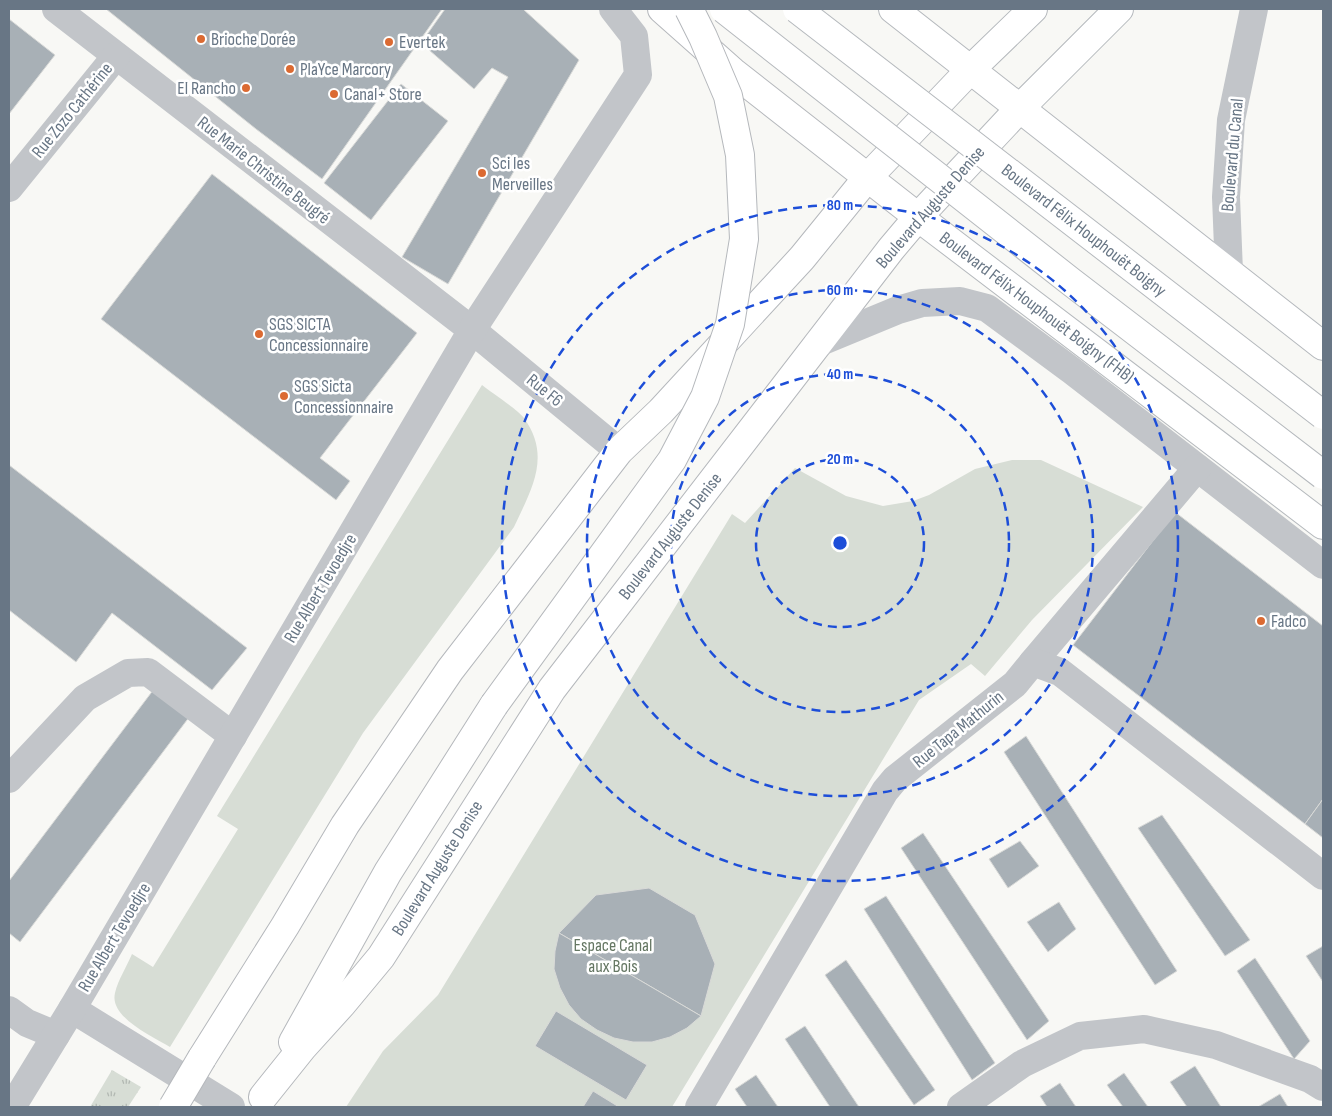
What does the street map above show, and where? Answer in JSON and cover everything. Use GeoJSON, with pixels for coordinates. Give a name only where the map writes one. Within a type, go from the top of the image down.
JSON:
{"type":"FeatureCollection","features":[{"type":"Feature","properties":{"kind":"main road","name":"Boulevard Félix Houphouët Boigny (FHB)"},"geometry":{"type":"LineString","coordinates":[[662,9],[733,72],[868,178],[1323,525]]}},
{"type":"Feature","properties":{"kind":"main road","name":"Boulevard Auguste Denise"},"geometry":{"type":"LineString","coordinates":[[260,1102],[388,872],[494,705],[672,460],[705,397],[730,324],[744,239],[740,155],[728,96],[689,9]]}},
{"type":"Feature","properties":{"kind":"main road"},"geometry":{"type":"LineString","coordinates":[[724,9],[1070,281],[1323,476]]}},
{"type":"Feature","properties":{"kind":"main road","name":"Boulevard Félix Houphouët Boigny"},"geometry":{"type":"LineString","coordinates":[[797,9],[1323,415]]}},
{"type":"Feature","properties":{"kind":"main road"},"geometry":{"type":"LineString","coordinates":[[893,9],[1323,346]]}},
{"type":"Feature","properties":{"kind":"main road"},"geometry":{"type":"LineString","coordinates":[[173,1107],[286,926],[345,825],[450,670],[619,451],[661,411],[802,258],[868,178],[971,69],[1033,9]]}},
{"type":"Feature","properties":{"kind":"main road","name":"Boulevard Auguste Denise"},"geometry":{"type":"LineString","coordinates":[[260,1102],[303,1047],[381,957],[552,689],[891,249],[918,217],[1020,108],[1119,9]]}},
{"type":"Feature","properties":{"kind":"street","name":"Rue Marie Christine Beugré"},"geometry":{"type":"LineString","coordinates":[[56,9],[472,330]]}},
{"type":"Feature","properties":{"kind":"street","name":"Rue Albert Tevoedjre"},"geometry":{"type":"LineString","coordinates":[[12,1107],[72,1009],[472,330],[638,74],[634,36],[614,9]]}},
{"type":"Feature","properties":{"kind":"street","name":"Boulevard du Canal"},"geometry":{"type":"LineString","coordinates":[[1229,272],[1226,197],[1231,120],[1254,9]]}},
{"type":"Feature","properties":{"kind":"street","name":"Rue Zozo Cathérine"},"geometry":{"type":"LineString","coordinates":[[9,188],[116,56]]}},
{"type":"Feature","properties":{"kind":"street","name":"Boulevard Félix Houphouët Boigny (FHB)"},"geometry":{"type":"LineString","coordinates":[[818,343],[898,310],[922,303],[960,301],[987,308],[1323,565]]}},
{"type":"Feature","properties":{"kind":"street","name":"Rue F6"},"geometry":{"type":"LineString","coordinates":[[472,330],[619,451]]}},
{"type":"Feature","properties":{"kind":"street","name":"Rue Tapa Mathurin"},"geometry":{"type":"LineString","coordinates":[[699,1107],[886,792],[896,780],[1015,684],[1197,468]]}},
{"type":"Feature","properties":{"kind":"street"},"geometry":{"type":"LineString","coordinates":[[1033,662],[1060,672],[1323,876]]}},
{"type":"Feature","properties":{"kind":"street"},"geometry":{"type":"LineString","coordinates":[[9,779],[85,698],[128,673],[148,672],[233,736]]}},
{"type":"Feature","properties":{"kind":"street"},"geometry":{"type":"LineString","coordinates":[[72,1009],[231,1107]]}},
{"type":"Feature","properties":{"kind":"street"},"geometry":{"type":"LineString","coordinates":[[9,1010],[27,1023],[56,1035]]}},
{"type":"Feature","properties":{"kind":"street"},"geometry":{"type":"LineString","coordinates":[[961,1107],[1022,1064],[1080,1036],[1144,1029],[1216,1045],[1310,1079],[1323,1087]]}},
{"type":"Feature","properties":{"kind":"green space"},"geometry":{"type":"Polygon","coordinates":[[[482,385],[521,414],[532,432],[537,446],[538,460],[536,473],[527,500],[514,527],[363,733],[170,1047],[134,1025],[119,1010],[115,1002],[115,993],[120,978],[132,954],[153,967],[238,829],[217,816],[482,385]]]}},
{"type":"Feature","properties":{"kind":"green space","name":"Espace Canal aux Bois"},"geometry":{"type":"Polygon","coordinates":[[[1012,460],[1041,460],[1143,507],[1032,620],[985,676],[971,664],[919,700],[672,1107],[346,1107],[383,1051],[438,995],[732,514],[745,523],[795,468],[846,496],[883,506],[913,501],[929,495],[975,469],[1012,460]]]}},
{"type":"Feature","properties":{"kind":"green space"},"geometry":{"type":"Polygon","coordinates":[[[112,1070],[141,1087],[128,1107],[90,1107],[112,1070]]]}},
{"type":"Feature","properties":{"kind":"building","name":"PlaYce Marcory"},"geometry":{"type":"Polygon","coordinates":[[[106,9],[442,9],[322,179],[256,129],[106,9]]]}},
{"type":"Feature","properties":{"kind":"building","name":"Sci les Merveilles"},"geometry":{"type":"Polygon","coordinates":[[[445,9],[523,9],[579,60],[448,284],[402,257],[508,77],[492,68],[474,89],[421,43],[445,9]]]}},
{"type":"Feature","properties":{"kind":"building"},"geometry":{"type":"Polygon","coordinates":[[[9,19],[55,55],[9,114],[9,19]]]}},
{"type":"Feature","properties":{"kind":"building"},"geometry":{"type":"Polygon","coordinates":[[[401,84],[448,121],[371,220],[324,183],[401,84]]]}},
{"type":"Feature","properties":{"kind":"building","name":"SGS Sicta Concessionnaire"},"geometry":{"type":"Polygon","coordinates":[[[212,174],[417,333],[320,458],[350,481],[336,500],[101,319],[212,174]]]}},
{"type":"Feature","properties":{"kind":"building"},"geometry":{"type":"Polygon","coordinates":[[[9,465],[247,648],[212,690],[112,613],[76,662],[9,610],[9,465]]]}},
{"type":"Feature","properties":{"kind":"building"},"geometry":{"type":"Polygon","coordinates":[[[1175,512],[1323,626],[1323,799],[1305,824],[1073,645],[1175,512]]]}},
{"type":"Feature","properties":{"kind":"building"},"geometry":{"type":"Polygon","coordinates":[[[154,689],[190,716],[20,942],[9,933],[9,881],[154,689]]]}},
{"type":"Feature","properties":{"kind":"building"},"geometry":{"type":"Polygon","coordinates":[[[1026,736],[1177,971],[1155,985],[1004,752],[1026,736]]]}},
{"type":"Feature","properties":{"kind":"building"},"geometry":{"type":"Polygon","coordinates":[[[1323,799],[1323,838],[1305,824],[1323,799]]]}},
{"type":"Feature","properties":{"kind":"building"},"geometry":{"type":"Polygon","coordinates":[[[1162,815],[1250,940],[1225,956],[1138,828],[1162,815]]]}},
{"type":"Feature","properties":{"kind":"building"},"geometry":{"type":"Polygon","coordinates":[[[923,833],[1049,1021],[1027,1040],[901,848],[923,833]]]}},
{"type":"Feature","properties":{"kind":"building"},"geometry":{"type":"Polygon","coordinates":[[[1020,841],[1039,866],[1008,888],[989,859],[1020,841]]]}},
{"type":"Feature","properties":{"kind":"building"},"geometry":{"type":"Polygon","coordinates":[[[649,888],[695,915],[715,964],[701,1016],[559,933],[596,895],[649,888]]]}},
{"type":"Feature","properties":{"kind":"building"},"geometry":{"type":"Polygon","coordinates":[[[886,896],[995,1063],[972,1080],[864,909],[886,896]]]}},
{"type":"Feature","properties":{"kind":"building"},"geometry":{"type":"Polygon","coordinates":[[[1059,902],[1076,929],[1048,952],[1027,922],[1059,902]]]}},
{"type":"Feature","properties":{"kind":"building"},"geometry":{"type":"Polygon","coordinates":[[[559,933],[701,1016],[687,1028],[670,1037],[652,1042],[633,1042],[614,1038],[597,1030],[581,1019],[569,1005],[560,988],[554,969],[559,933]]]}},
{"type":"Feature","properties":{"kind":"building"},"geometry":{"type":"Polygon","coordinates":[[[1323,946],[1323,982],[1306,956],[1323,946]]]}},
{"type":"Feature","properties":{"kind":"building"},"geometry":{"type":"Polygon","coordinates":[[[1255,958],[1310,1041],[1294,1059],[1237,971],[1255,958]]]}},
{"type":"Feature","properties":{"kind":"building"},"geometry":{"type":"Polygon","coordinates":[[[846,960],[935,1090],[914,1105],[825,975],[846,960]]]}},
{"type":"Feature","properties":{"kind":"building"},"geometry":{"type":"Polygon","coordinates":[[[556,1011],[647,1065],[626,1100],[535,1046],[556,1011]]]}},
{"type":"Feature","properties":{"kind":"building"},"geometry":{"type":"Polygon","coordinates":[[[805,1026],[859,1107],[830,1107],[785,1039],[805,1026]]]}},
{"type":"Feature","properties":{"kind":"building"},"geometry":{"type":"Polygon","coordinates":[[[1195,1066],[1221,1107],[1187,1107],[1170,1082],[1195,1066]]]}},
{"type":"Feature","properties":{"kind":"building"},"geometry":{"type":"Polygon","coordinates":[[[1124,1073],[1148,1107],[1123,1107],[1107,1085],[1124,1073]]]}},
{"type":"Feature","properties":{"kind":"building"},"geometry":{"type":"Polygon","coordinates":[[[756,1075],[778,1107],[747,1107],[735,1089],[756,1075]]]}},
{"type":"Feature","properties":{"kind":"building"},"geometry":{"type":"Polygon","coordinates":[[[1060,1083],[1076,1107],[1047,1107],[1040,1096],[1060,1083]]]}},
{"type":"Feature","properties":{"kind":"building"},"geometry":{"type":"Polygon","coordinates":[[[593,1091],[619,1107],[583,1107],[593,1091]]]}},
{"type":"Feature","properties":{"kind":"building"},"geometry":{"type":"Polygon","coordinates":[[[1280,1094],[1288,1107],[1258,1107],[1280,1094]]]}},
{"type":"Feature","properties":{"kind":"place","name":"Brioche Dorée"},"geometry":{"type":"Point","coordinates":[201,39]}},
{"type":"Feature","properties":{"kind":"place","name":"Evertek"},"geometry":{"type":"Point","coordinates":[389,42]}},
{"type":"Feature","properties":{"kind":"place","name":"PlaYce Marcory"},"geometry":{"type":"Point","coordinates":[290,69]}},
{"type":"Feature","properties":{"kind":"place","name":"El Rancho"},"geometry":{"type":"Point","coordinates":[246,88]}},
{"type":"Feature","properties":{"kind":"place","name":"Canal+ Store"},"geometry":{"type":"Point","coordinates":[334,94]}},
{"type":"Feature","properties":{"kind":"place","name":"Sci les Merveilles"},"geometry":{"type":"Point","coordinates":[482,173]}},
{"type":"Feature","properties":{"kind":"place","name":"SGS SICTA Concessionnaire"},"geometry":{"type":"Point","coordinates":[259,334]}},
{"type":"Feature","properties":{"kind":"place","name":"SGS Sicta Concessionnaire"},"geometry":{"type":"Point","coordinates":[284,396]}},
{"type":"Feature","properties":{"kind":"place","name":"Fadco"},"geometry":{"type":"Point","coordinates":[1261,621]}}]}
